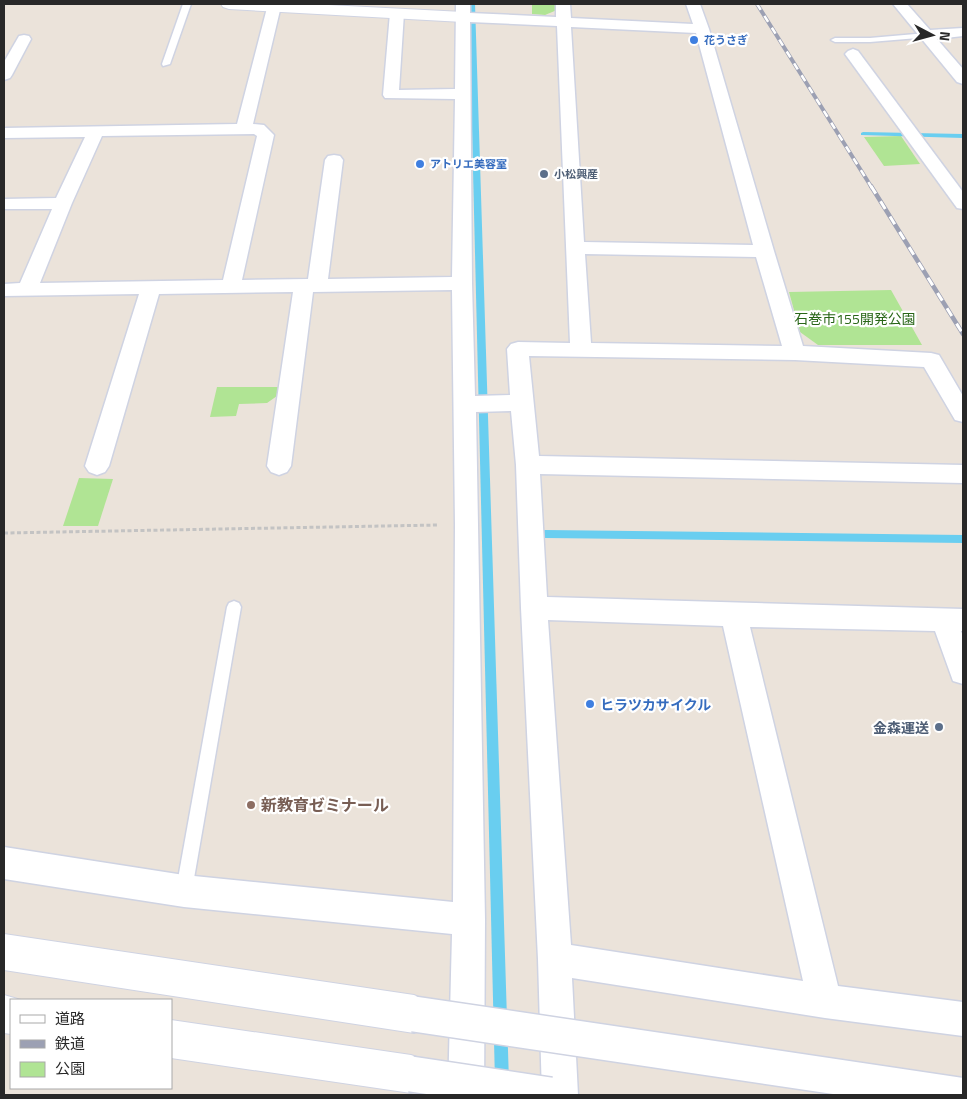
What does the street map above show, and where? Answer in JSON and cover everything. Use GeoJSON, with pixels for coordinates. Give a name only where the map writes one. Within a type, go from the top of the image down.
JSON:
{"type":"FeatureCollection","features":[{"type":"Feature","properties":{"kind":"street"},"geometry":{"type":"LineString","coordinates":[[229,4],[397,13],[465,13],[485,18],[702,28]]}},
{"type":"Feature","properties":{"kind":"street"},"geometry":{"type":"LineString","coordinates":[[563,4],[581,349]]}},
{"type":"Feature","properties":{"kind":"street"},"geometry":{"type":"LineString","coordinates":[[693,4],[702,28],[764,251],[796,352]]}},
{"type":"Feature","properties":{"kind":"street"},"geometry":{"type":"LineString","coordinates":[[900,4],[961,74]]}},
{"type":"Feature","properties":{"kind":"street"},"geometry":{"type":"LineString","coordinates":[[244,128],[274,6]]}},
{"type":"Feature","properties":{"kind":"street"},"geometry":{"type":"LineString","coordinates":[[397,13],[391,95],[462,94]]}},
{"type":"Feature","properties":{"kind":"street"},"geometry":{"type":"LineString","coordinates":[[465,13],[462,94],[462,283],[466,404],[469,920],[466,1095]]}},
{"type":"Feature","properties":{"kind":"street"},"geometry":{"type":"LineString","coordinates":[[927,35],[963,32]]}},
{"type":"Feature","properties":{"kind":"street"},"geometry":{"type":"LineString","coordinates":[[4,75],[24,39]]}},
{"type":"Feature","properties":{"kind":"street"},"geometry":{"type":"LineString","coordinates":[[853,54],[963,204]]}},
{"type":"Feature","properties":{"kind":"street"},"geometry":{"type":"LineString","coordinates":[[4,133],[258,129],[266,135],[231,286]]}},
{"type":"Feature","properties":{"kind":"street"},"geometry":{"type":"LineString","coordinates":[[11,293],[63,203],[96,132]]}},
{"type":"Feature","properties":{"kind":"street"},"geometry":{"type":"LineString","coordinates":[[279,466],[334,160]]}},
{"type":"Feature","properties":{"kind":"street"},"geometry":{"type":"LineString","coordinates":[[945,178],[963,176]]}},
{"type":"Feature","properties":{"kind":"street"},"geometry":{"type":"LineString","coordinates":[[4,204],[63,203]]}},
{"type":"Feature","properties":{"kind":"street"},"geometry":{"type":"LineString","coordinates":[[575,248],[764,251]]}},
{"type":"Feature","properties":{"kind":"street"},"geometry":{"type":"LineString","coordinates":[[11,293],[231,286],[462,283]]}},
{"type":"Feature","properties":{"kind":"street"},"geometry":{"type":"LineString","coordinates":[[97,466],[151,288]]}},
{"type":"Feature","properties":{"kind":"street"},"geometry":{"type":"LineString","coordinates":[[560,1095],[555,960],[534,608],[528,466],[512,404],[518,349],[796,352],[931,360],[963,414]]}},
{"type":"Feature","properties":{"kind":"street"},"geometry":{"type":"LineString","coordinates":[[466,404],[512,404]]}},
{"type":"Feature","properties":{"kind":"street"},"geometry":{"type":"LineString","coordinates":[[528,466],[963,474]]}},
{"type":"Feature","properties":{"kind":"street"},"geometry":{"type":"LineString","coordinates":[[534,608],[953,620],[963,672]]}},
{"type":"Feature","properties":{"kind":"street"},"geometry":{"type":"LineString","coordinates":[[734,615],[825,1001]]}},
{"type":"Feature","properties":{"kind":"street"},"geometry":{"type":"LineString","coordinates":[[4,863],[184,890],[469,920]]}},
{"type":"Feature","properties":{"kind":"street"},"geometry":{"type":"LineString","coordinates":[[4,952],[959,1095]]}},
{"type":"Feature","properties":{"kind":"street"},"geometry":{"type":"LineString","coordinates":[[555,960],[825,1001],[963,1019]]}},
{"type":"Feature","properties":{"kind":"street"},"geometry":{"type":"LineString","coordinates":[[172,1039],[550,1095]]}},
{"type":"Feature","properties":{"kind":"lane"},"geometry":{"type":"LineString","coordinates":[[166,64],[187,4]]}},
{"type":"Feature","properties":{"kind":"lane"},"geometry":{"type":"LineString","coordinates":[[834,40],[870,40],[927,35]]}},
{"type":"Feature","properties":{"kind":"lane"},"geometry":{"type":"LineString","coordinates":[[184,890],[234,607]]}},
{"type":"Feature","properties":{"kind":"path"},"geometry":{"type":"LineString","coordinates":[[4,533],[467,525]]}},
{"type":"Feature","properties":{"kind":"green space"},"geometry":{"type":"Polygon","coordinates":[[[532,4],[557,4],[557,10],[545,15],[532,14],[532,4]]]}},
{"type":"Feature","properties":{"kind":"green space"},"geometry":{"type":"Polygon","coordinates":[[[901,136],[920,164],[884,166],[864,137],[901,136]]]}},
{"type":"Feature","properties":{"kind":"green space","name":"石巻市155開発公園"},"geometry":{"type":"Polygon","coordinates":[[[891,290],[922,345],[818,345],[800,332],[789,292],[891,290]]]}},
{"type":"Feature","properties":{"kind":"green space"},"geometry":{"type":"Polygon","coordinates":[[[217,387],[278,387],[277,396],[267,403],[239,404],[236,416],[210,417],[217,387]]]}},
{"type":"Feature","properties":{"kind":"green space"},"geometry":{"type":"Polygon","coordinates":[[[79,478],[113,479],[98,526],[63,526],[79,478]]]}},
{"type":"Feature","properties":{"kind":"waterway"},"geometry":{"type":"LineString","coordinates":[[472,4],[502,1082]]}},
{"type":"Feature","properties":{"kind":"waterway"},"geometry":{"type":"LineString","coordinates":[[863,134],[963,136]]}},
{"type":"Feature","properties":{"kind":"waterway"},"geometry":{"type":"LineString","coordinates":[[545,534],[963,539]]}},
{"type":"Feature","properties":{"kind":"railway"},"geometry":{"type":"LineString","coordinates":[[757,4],[872,188]]}},
{"type":"Feature","properties":{"kind":"railway"},"geometry":{"type":"LineString","coordinates":[[871,186],[963,334]]}},
{"type":"Feature","properties":{"kind":"place","name":"花うさぎ"},"geometry":{"type":"Point","coordinates":[694,40]}},
{"type":"Feature","properties":{"kind":"place","name":"アトリエ美容室"},"geometry":{"type":"Point","coordinates":[420,164]}},
{"type":"Feature","properties":{"kind":"place","name":"小松興産"},"geometry":{"type":"Point","coordinates":[544,174]}},
{"type":"Feature","properties":{"kind":"place","name":"ヒラツカサイクル"},"geometry":{"type":"Point","coordinates":[590,704]}},
{"type":"Feature","properties":{"kind":"place","name":"金森運送"},"geometry":{"type":"Point","coordinates":[939,727]}},
{"type":"Feature","properties":{"kind":"place","name":"新教育ゼミナール"},"geometry":{"type":"Point","coordinates":[251,805]}}]}
